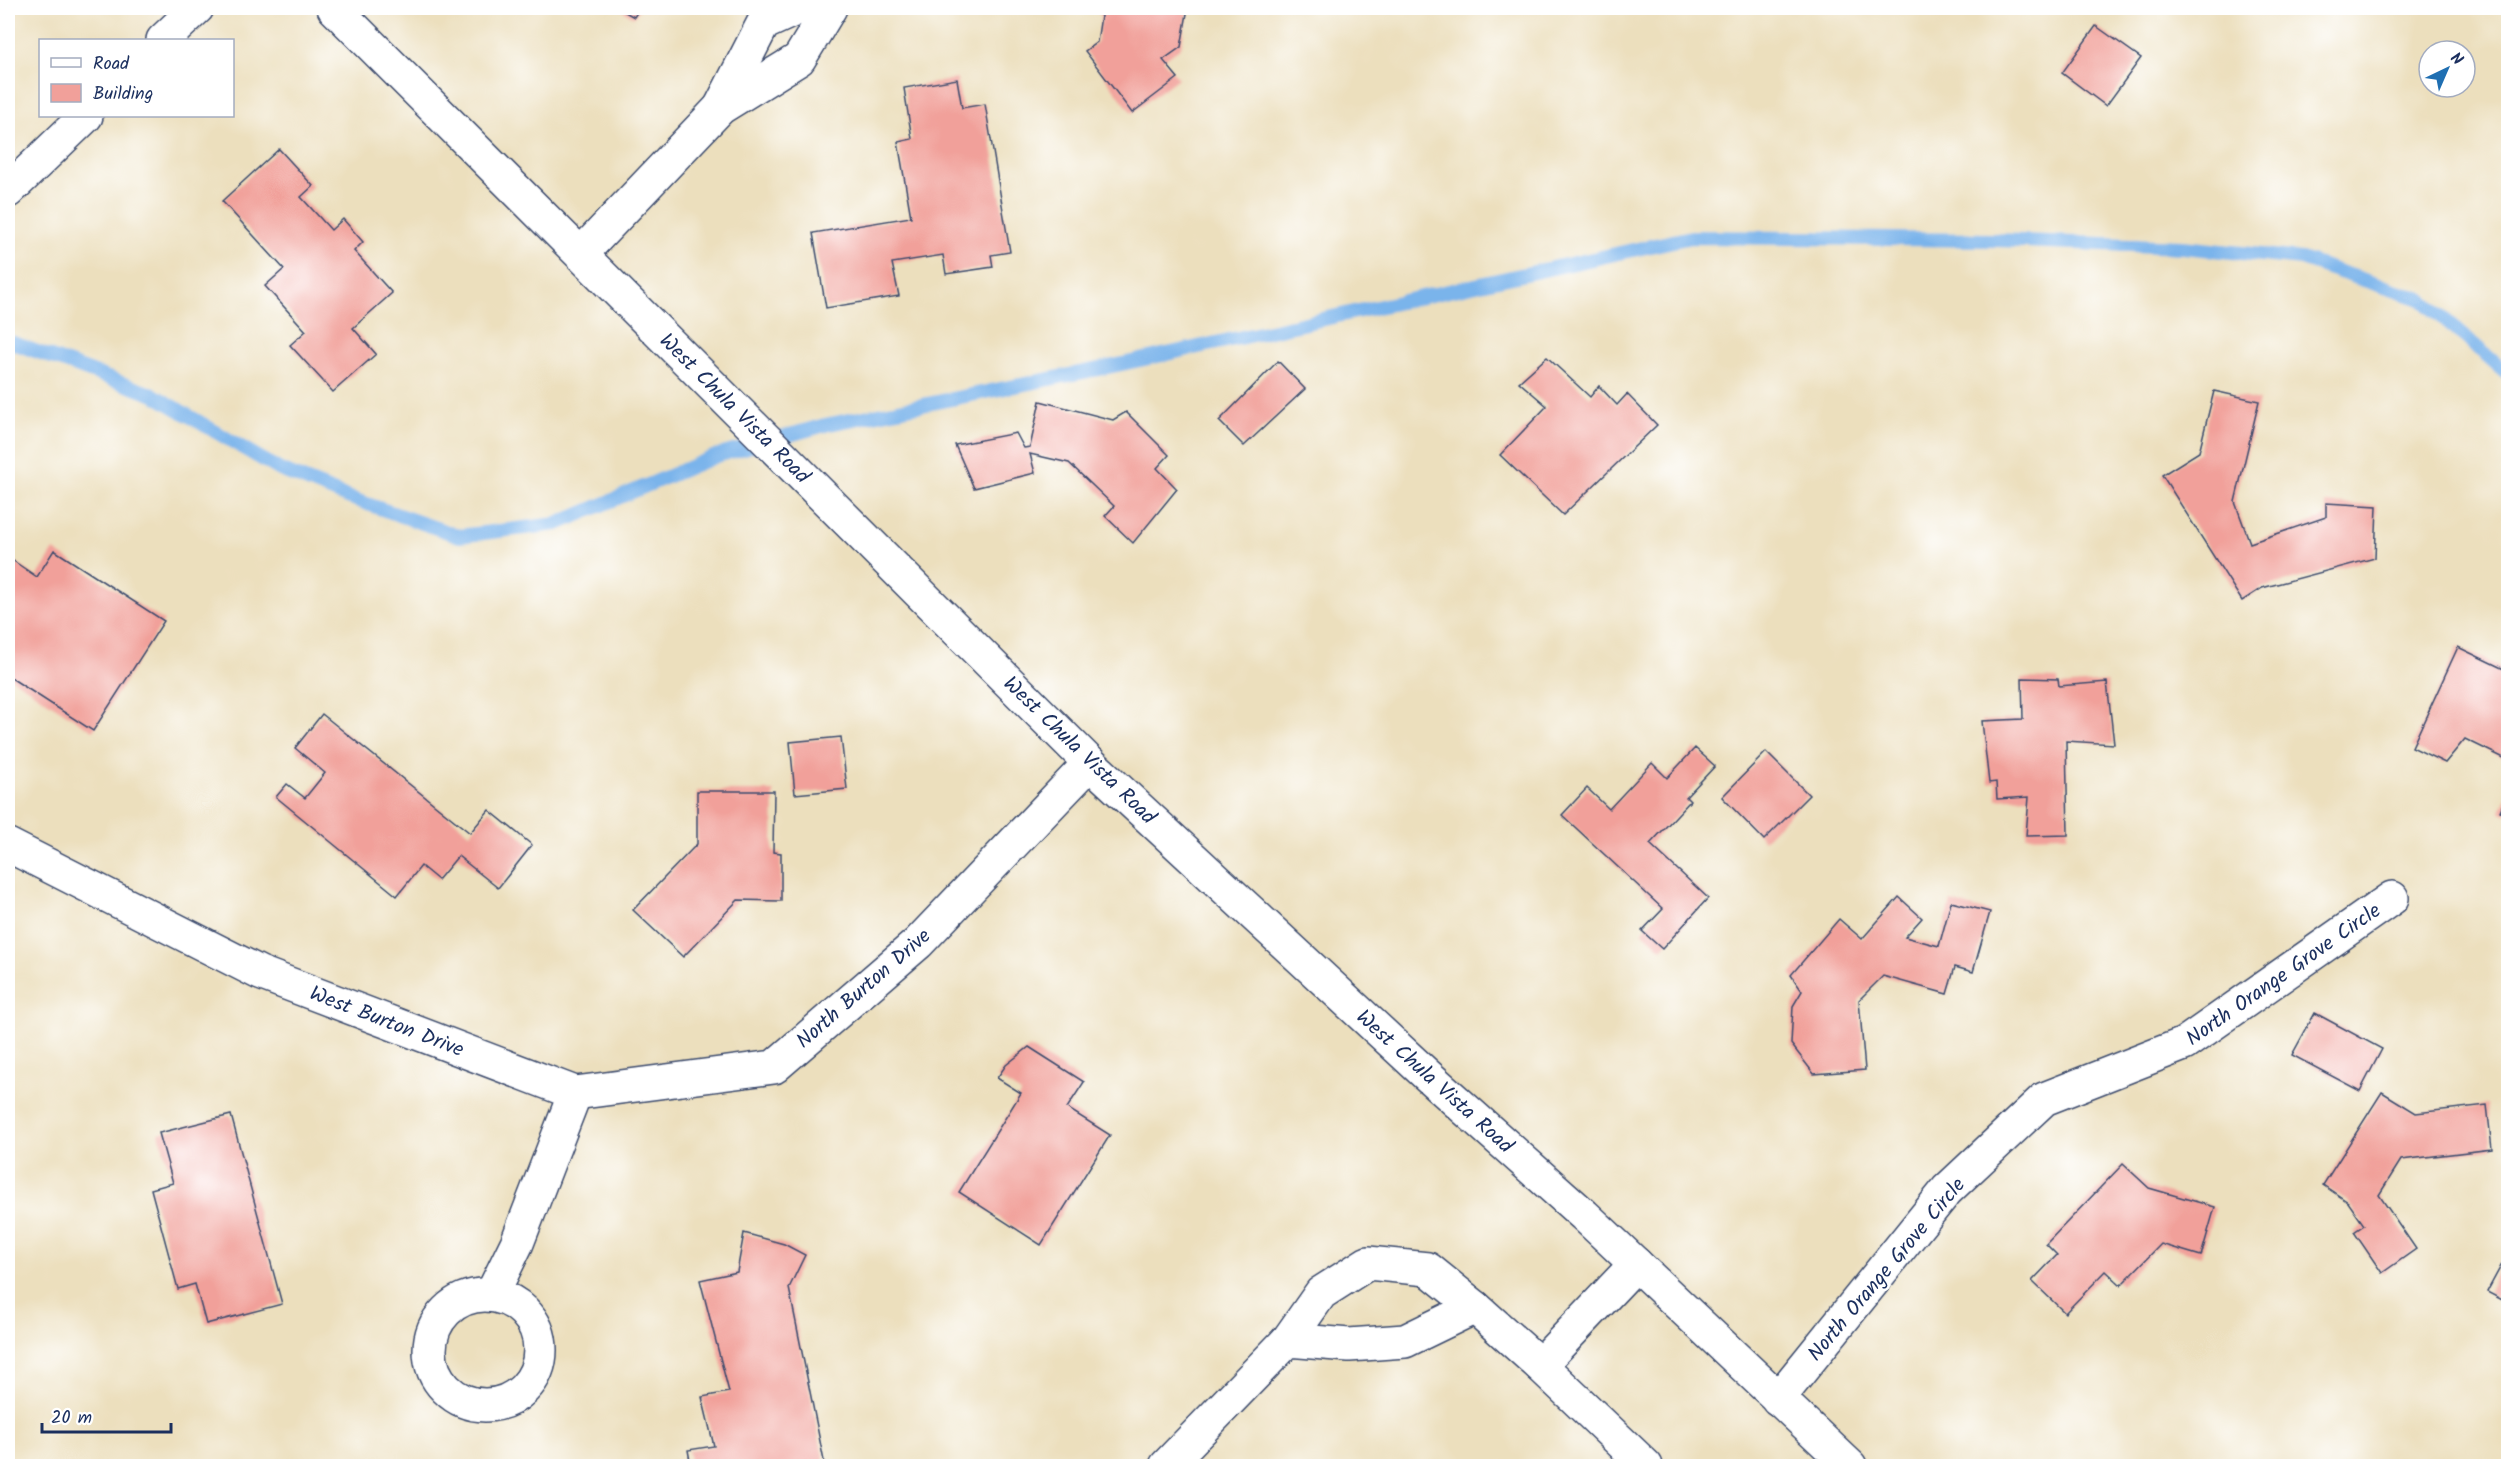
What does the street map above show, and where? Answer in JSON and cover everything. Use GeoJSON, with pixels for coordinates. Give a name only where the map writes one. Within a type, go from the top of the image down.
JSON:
{"type":"FeatureCollection","features":[{"type":"Feature","properties":{"kind":"street"},"geometry":{"type":"LineString","coordinates":[[164,39],[197,8]]}},
{"type":"Feature","properties":{"kind":"street","name":"West Chula Vista Road"},"geometry":{"type":"LineString","coordinates":[[334,8],[1090,763],[1427,1075],[1636,1264],[1850,1467]]}},
{"type":"Feature","properties":{"kind":"street"},"geometry":{"type":"LineString","coordinates":[[720,108],[763,24],[798,8]]}},
{"type":"Feature","properties":{"kind":"street"},"geometry":{"type":"LineString","coordinates":[[580,254],[720,108],[799,58],[830,8]]}},
{"type":"Feature","properties":{"kind":"street"},"geometry":{"type":"LineString","coordinates":[[8,191],[85,117]]}},
{"type":"Feature","properties":{"kind":"street","name":"North Burton Drive"},"geometry":{"type":"LineString","coordinates":[[575,1093],[774,1067],[918,943],[1090,763]]}},
{"type":"Feature","properties":{"kind":"street","name":"West Burton Drive"},"geometry":{"type":"LineString","coordinates":[[8,845],[260,973],[575,1093]]}},
{"type":"Feature","properties":{"kind":"street","name":"North Orange Grove Circle"},"geometry":{"type":"LineString","coordinates":[[1778,1399],[1947,1190],[2044,1099],[2184,1044],[2392,898]]}},
{"type":"Feature","properties":{"kind":"street"},"geometry":{"type":"LineString","coordinates":[[492,1294],[517,1243],[575,1093]]}},
{"type":"Feature","properties":{"kind":"street"},"geometry":{"type":"LineString","coordinates":[[1166,1467],[1288,1340],[1321,1293],[1368,1263],[1428,1269],[1540,1365],[1646,1467]]}},
{"type":"Feature","properties":{"kind":"street"},"geometry":{"type":"LineString","coordinates":[[1540,1365],[1636,1264]]}},
{"type":"Feature","properties":{"kind":"street"},"geometry":{"type":"LineString","coordinates":[[1288,1340],[1349,1345],[1405,1341],[1475,1307]]}},
{"type":"Feature","properties":{"kind":"building"},"geometry":{"type":"Polygon","coordinates":[[[618,8],[640,8],[634,17],[618,8]]]}},
{"type":"Feature","properties":{"kind":"building"},"geometry":{"type":"Polygon","coordinates":[[[1094,8],[1188,8],[1181,47],[1163,60],[1178,78],[1132,113],[1085,51],[1097,42],[1101,16],[1094,8]]]}},
{"type":"Feature","properties":{"kind":"building"},"geometry":{"type":"Polygon","coordinates":[[[2096,26],[2141,58],[2106,106],[2062,73],[2096,26]]]}},
{"type":"Feature","properties":{"kind":"building"},"geometry":{"type":"Polygon","coordinates":[[[957,79],[962,108],[985,104],[1010,252],[991,255],[993,267],[946,274],[943,255],[892,263],[899,296],[826,308],[813,233],[911,217],[898,142],[912,139],[904,88],[957,79]]]}},
{"type":"Feature","properties":{"kind":"building"},"geometry":{"type":"Polygon","coordinates":[[[279,149],[313,186],[301,197],[331,230],[343,219],[363,242],[354,251],[392,293],[353,328],[376,354],[333,392],[290,345],[306,331],[265,286],[284,269],[222,201],[279,149]]]}},
{"type":"Feature","properties":{"kind":"building"},"geometry":{"type":"Polygon","coordinates":[[[1547,357],[1590,397],[1599,386],[1617,405],[1627,394],[1657,425],[1563,515],[1500,455],[1547,406],[1519,382],[1547,357]]]}},
{"type":"Feature","properties":{"kind":"building"},"geometry":{"type":"Polygon","coordinates":[[[1278,361],[1305,389],[1244,446],[1219,421],[1278,361]]]}},
{"type":"Feature","properties":{"kind":"building"},"geometry":{"type":"Polygon","coordinates":[[[2214,391],[2259,401],[2235,502],[2250,543],[2326,517],[2326,503],[2377,506],[2375,558],[2262,588],[2242,601],[2162,475],[2199,452],[2214,391]]]}},
{"type":"Feature","properties":{"kind":"building"},"geometry":{"type":"Polygon","coordinates":[[[1040,401],[1113,420],[1126,412],[1169,455],[1157,468],[1177,489],[1133,543],[1105,516],[1114,506],[1069,463],[1030,454],[1035,473],[974,488],[955,445],[1016,433],[1024,448],[1030,447],[1040,401]]]}},
{"type":"Feature","properties":{"kind":"building"},"geometry":{"type":"Polygon","coordinates":[[[54,550],[164,621],[93,731],[8,676],[8,567],[12,560],[37,577],[54,550]]]}},
{"type":"Feature","properties":{"kind":"building"},"geometry":{"type":"Polygon","coordinates":[[[2458,647],[2508,671],[2508,760],[2465,739],[2445,763],[2412,747],[2458,647]]]}},
{"type":"Feature","properties":{"kind":"building"},"geometry":{"type":"Polygon","coordinates":[[[2022,678],[2058,679],[2059,686],[2107,682],[2114,744],[2066,741],[2068,835],[2026,836],[2029,797],[1997,799],[1996,782],[1989,783],[1982,721],[2023,719],[2022,678]]]}},
{"type":"Feature","properties":{"kind":"building"},"geometry":{"type":"Polygon","coordinates":[[[322,714],[470,833],[489,810],[532,845],[498,888],[458,856],[438,880],[421,866],[397,896],[276,797],[287,784],[305,798],[325,773],[295,748],[322,714]]]}},
{"type":"Feature","properties":{"kind":"building"},"geometry":{"type":"Polygon","coordinates":[[[841,737],[847,789],[795,794],[790,742],[841,737]]]}},
{"type":"Feature","properties":{"kind":"building"},"geometry":{"type":"Polygon","coordinates":[[[1695,748],[1715,766],[1686,797],[1690,801],[1650,844],[1708,898],[1662,949],[1642,931],[1663,909],[1562,815],[1587,788],[1609,809],[1652,763],[1667,778],[1695,748]]]}},
{"type":"Feature","properties":{"kind":"building"},"geometry":{"type":"Polygon","coordinates":[[[1766,752],[1809,795],[1764,840],[1722,797],[1766,752]]]}},
{"type":"Feature","properties":{"kind":"building"},"geometry":{"type":"Polygon","coordinates":[[[697,791],[774,791],[773,852],[781,853],[781,901],[738,900],[683,957],[633,910],[697,844],[697,791]]]}},
{"type":"Feature","properties":{"kind":"building"},"geometry":{"type":"Polygon","coordinates":[[[2508,793],[2508,815],[2500,811],[2508,793]]]}},
{"type":"Feature","properties":{"kind":"building"},"geometry":{"type":"Polygon","coordinates":[[[1899,897],[1922,918],[1905,937],[1939,946],[1951,902],[1990,912],[1973,972],[1955,967],[1947,994],[1883,976],[1859,1000],[1865,1070],[1814,1074],[1791,1044],[1793,1006],[1802,991],[1791,975],[1839,919],[1862,939],[1899,897]]]}},
{"type":"Feature","properties":{"kind":"building"},"geometry":{"type":"Polygon","coordinates":[[[2315,1013],[2382,1049],[2360,1091],[2292,1055],[2315,1013]]]}},
{"type":"Feature","properties":{"kind":"building"},"geometry":{"type":"Polygon","coordinates":[[[1029,1047],[1084,1082],[1067,1108],[1110,1135],[1041,1245],[959,1192],[1021,1093],[997,1078],[1006,1065],[1029,1047]]]}},
{"type":"Feature","properties":{"kind":"building"},"geometry":{"type":"Polygon","coordinates":[[[2382,1092],[2416,1113],[2487,1105],[2492,1149],[2401,1160],[2379,1195],[2416,1249],[2382,1273],[2354,1232],[2364,1225],[2348,1202],[2323,1185],[2382,1092]]]}},
{"type":"Feature","properties":{"kind":"building"},"geometry":{"type":"Polygon","coordinates":[[[231,1115],[282,1304],[206,1324],[195,1284],[178,1289],[151,1189],[173,1183],[159,1133],[231,1115]]]}},
{"type":"Feature","properties":{"kind":"building"},"geometry":{"type":"Polygon","coordinates":[[[2123,1164],[2149,1188],[2215,1207],[2201,1256],[2161,1244],[2121,1285],[2106,1271],[2065,1313],[2032,1281],[2057,1255],[2046,1244],[2123,1164]]]}},
{"type":"Feature","properties":{"kind":"building"},"geometry":{"type":"Polygon","coordinates":[[[744,1233],[784,1244],[805,1255],[789,1288],[825,1466],[691,1466],[688,1450],[714,1446],[702,1397],[729,1392],[700,1280],[737,1272],[744,1233]]]}},
{"type":"Feature","properties":{"kind":"building"},"geometry":{"type":"Polygon","coordinates":[[[2508,1253],[2508,1303],[2487,1292],[2508,1253]]]}},
{"type":"Feature","properties":{"kind":"waterway"},"geometry":{"type":"LineString","coordinates":[[8,341],[154,395],[280,470],[350,498],[459,536],[557,524],[716,456],[825,425],[1113,366],[1691,237],[1995,240],[2183,247],[2301,259],[2421,299],[2508,374]]}}]}
